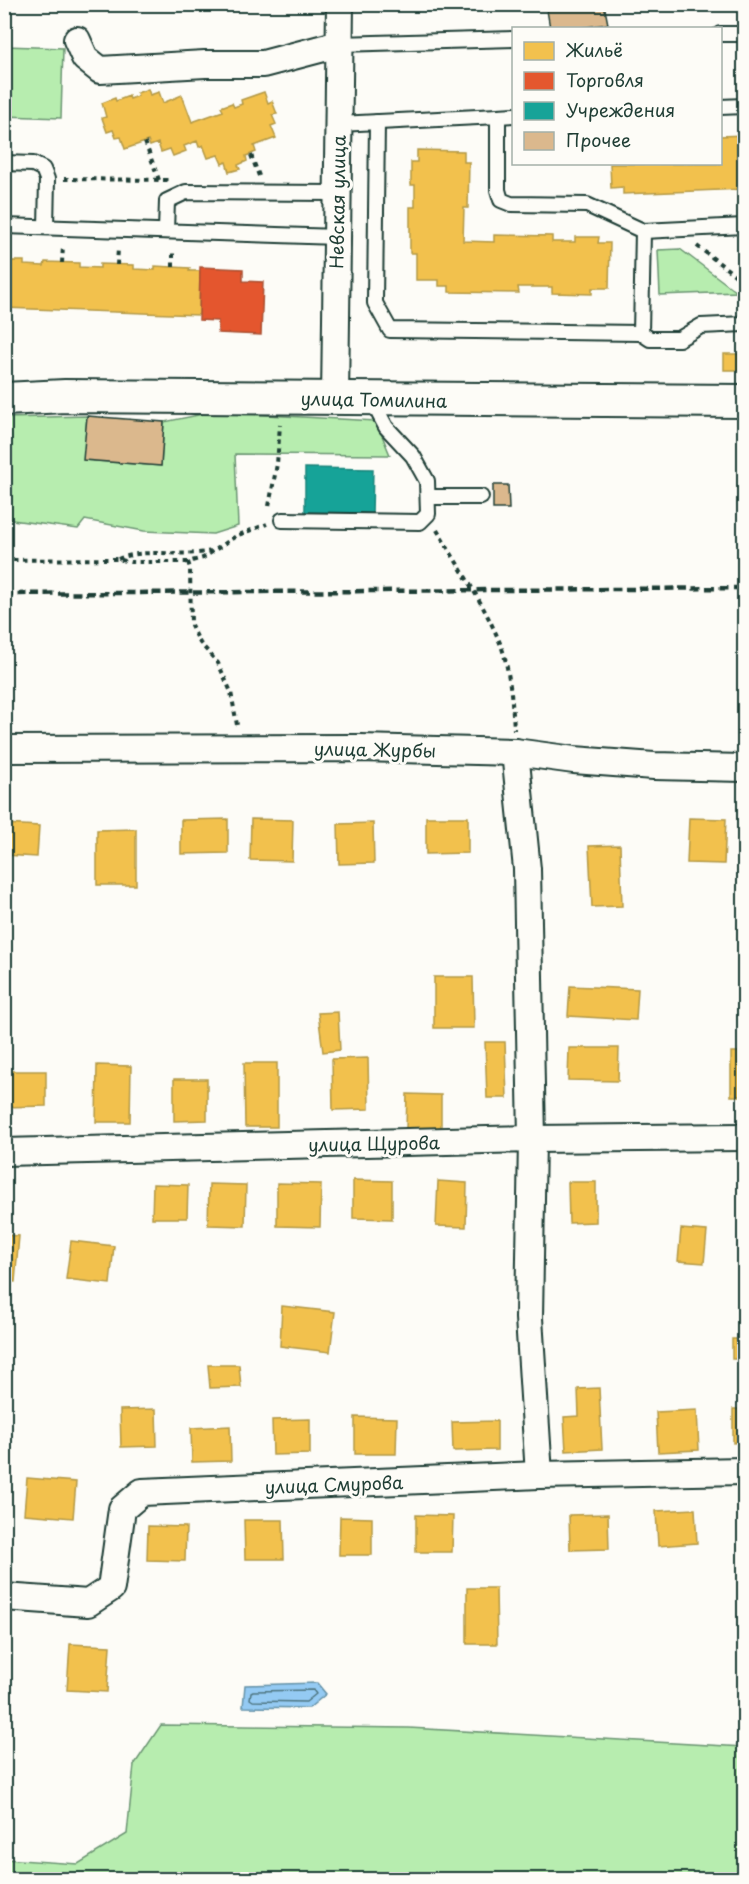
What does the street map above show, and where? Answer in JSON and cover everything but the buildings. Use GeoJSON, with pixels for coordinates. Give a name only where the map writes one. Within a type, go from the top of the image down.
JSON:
{"type":"FeatureCollection","features":[{"type":"Feature","properties":{"kind":"street","name":"Невская улица"},"geometry":{"type":"LineString","coordinates":[[335,399],[340,4]]}},
{"type":"Feature","properties":{"kind":"street"},"geometry":{"type":"LineString","coordinates":[[77,40],[85,58],[100,70],[205,64],[263,64],[339,44]]}},
{"type":"Feature","properties":{"kind":"street","name":"улица Томилина"},"geometry":{"type":"LineString","coordinates":[[4,399],[76,396],[744,401]]}},
{"type":"Feature","properties":{"kind":"street","name":"улица Журбы"},"geometry":{"type":"LineString","coordinates":[[4,749],[360,748],[515,752],[574,760],[654,766],[744,768]]}},
{"type":"Feature","properties":{"kind":"street"},"geometry":{"type":"LineString","coordinates":[[515,752],[527,869],[532,1139],[529,1318],[539,1475]]}},
{"type":"Feature","properties":{"kind":"street","name":"улица Щурова"},"geometry":{"type":"LineString","coordinates":[[4,1152],[532,1139],[744,1137]]}},
{"type":"Feature","properties":{"kind":"street","name":"улица Смурова"},"geometry":{"type":"LineString","coordinates":[[4,1597],[88,1604],[111,1588],[122,1509],[142,1492],[539,1475],[744,1471]]}},
{"type":"Feature","properties":{"kind":"lane"},"geometry":{"type":"LineString","coordinates":[[722,34],[744,34]]}},
{"type":"Feature","properties":{"kind":"lane"},"geometry":{"type":"LineString","coordinates":[[339,44],[512,39]]}},
{"type":"Feature","properties":{"kind":"lane"},"geometry":{"type":"LineString","coordinates":[[722,107],[744,106]]}},
{"type":"Feature","properties":{"kind":"lane"},"geometry":{"type":"LineString","coordinates":[[339,124],[512,115]]}},
{"type":"Feature","properties":{"kind":"lane"},"geometry":{"type":"LineString","coordinates":[[498,116],[498,190],[501,200],[511,204],[587,205],[643,231],[744,226]]}},
{"type":"Feature","properties":{"kind":"lane"},"geometry":{"type":"LineString","coordinates":[[377,122],[375,303],[390,330],[641,333],[650,339],[679,339],[701,326],[744,324]]}},
{"type":"Feature","properties":{"kind":"lane"},"geometry":{"type":"LineString","coordinates":[[4,163],[33,164],[43,169],[47,179],[46,227]]}},
{"type":"Feature","properties":{"kind":"lane"},"geometry":{"type":"LineString","coordinates":[[166,231],[167,201],[186,192],[338,193]]}},
{"type":"Feature","properties":{"kind":"lane"},"geometry":{"type":"LineString","coordinates":[[4,225],[337,237]]}},
{"type":"Feature","properties":{"kind":"lane"},"geometry":{"type":"LineString","coordinates":[[641,333],[643,231]]}},
{"type":"Feature","properties":{"kind":"lane"},"geometry":{"type":"LineString","coordinates":[[282,520],[420,522],[428,514],[427,481],[413,456],[386,427],[371,399]]}},
{"type":"Feature","properties":{"kind":"lane"},"geometry":{"type":"LineString","coordinates":[[428,497],[481,496]]}},
{"type":"Feature","properties":{"kind":"path"},"geometry":{"type":"LineString","coordinates":[[145,142],[159,180]]}},
{"type":"Feature","properties":{"kind":"path"},"geometry":{"type":"LineString","coordinates":[[251,154],[261,180]]}},
{"type":"Feature","properties":{"kind":"path"},"geometry":{"type":"LineString","coordinates":[[675,229],[744,282]]}},
{"type":"Feature","properties":{"kind":"path"},"geometry":{"type":"LineString","coordinates":[[265,513],[270,506],[277,464],[280,420]]}},
{"type":"Feature","properties":{"kind":"path"},"geometry":{"type":"LineString","coordinates":[[428,514],[473,590],[501,645],[513,707],[515,752]]}},
{"type":"Feature","properties":{"kind":"path"},"geometry":{"type":"LineString","coordinates":[[257,527],[261,520]]}},
{"type":"Feature","properties":{"kind":"path"},"geometry":{"type":"LineString","coordinates":[[4,560],[117,559],[130,562],[188,562],[202,558],[236,536],[282,520]]}},
{"type":"Feature","properties":{"kind":"path"},"geometry":{"type":"LineString","coordinates":[[117,559],[130,554],[195,553],[214,550]]}},
{"type":"Feature","properties":{"kind":"path"},"geometry":{"type":"LineString","coordinates":[[188,562],[190,568],[190,625],[200,643],[218,663],[231,692],[237,718],[237,748]]}},
{"type":"Feature","properties":{"kind":"green space"},"geometry":{"type":"Polygon","coordinates":[[[5,46],[63,48],[61,118],[5,116],[5,46]]]}},
{"type":"Feature","properties":{"kind":"green space"},"geometry":{"type":"Polygon","coordinates":[[[680,249],[737,292],[660,295],[658,250],[680,249]]]}},
{"type":"Feature","properties":{"kind":"green space"},"geometry":{"type":"Polygon","coordinates":[[[213,412],[376,421],[390,455],[235,454],[238,526],[213,534],[144,531],[85,520],[78,529],[5,519],[5,418],[87,416],[84,460],[161,466],[164,422],[213,412]]]}},
{"type":"Feature","properties":{"kind":"green space"},"geometry":{"type":"Polygon","coordinates":[[[161,1725],[409,1728],[744,1747],[744,1879],[5,1879],[5,1859],[78,1864],[127,1834],[134,1765],[161,1725]]]}},
{"type":"Feature","properties":{"kind":"water"},"geometry":{"type":"Polygon","coordinates":[[[317,1683],[326,1694],[309,1708],[243,1707],[245,1685],[317,1683]]]}},
{"type":"Feature","properties":{"kind":"railway"},"geometry":{"type":"LineString","coordinates":[[4,594],[744,588]]}}]}
